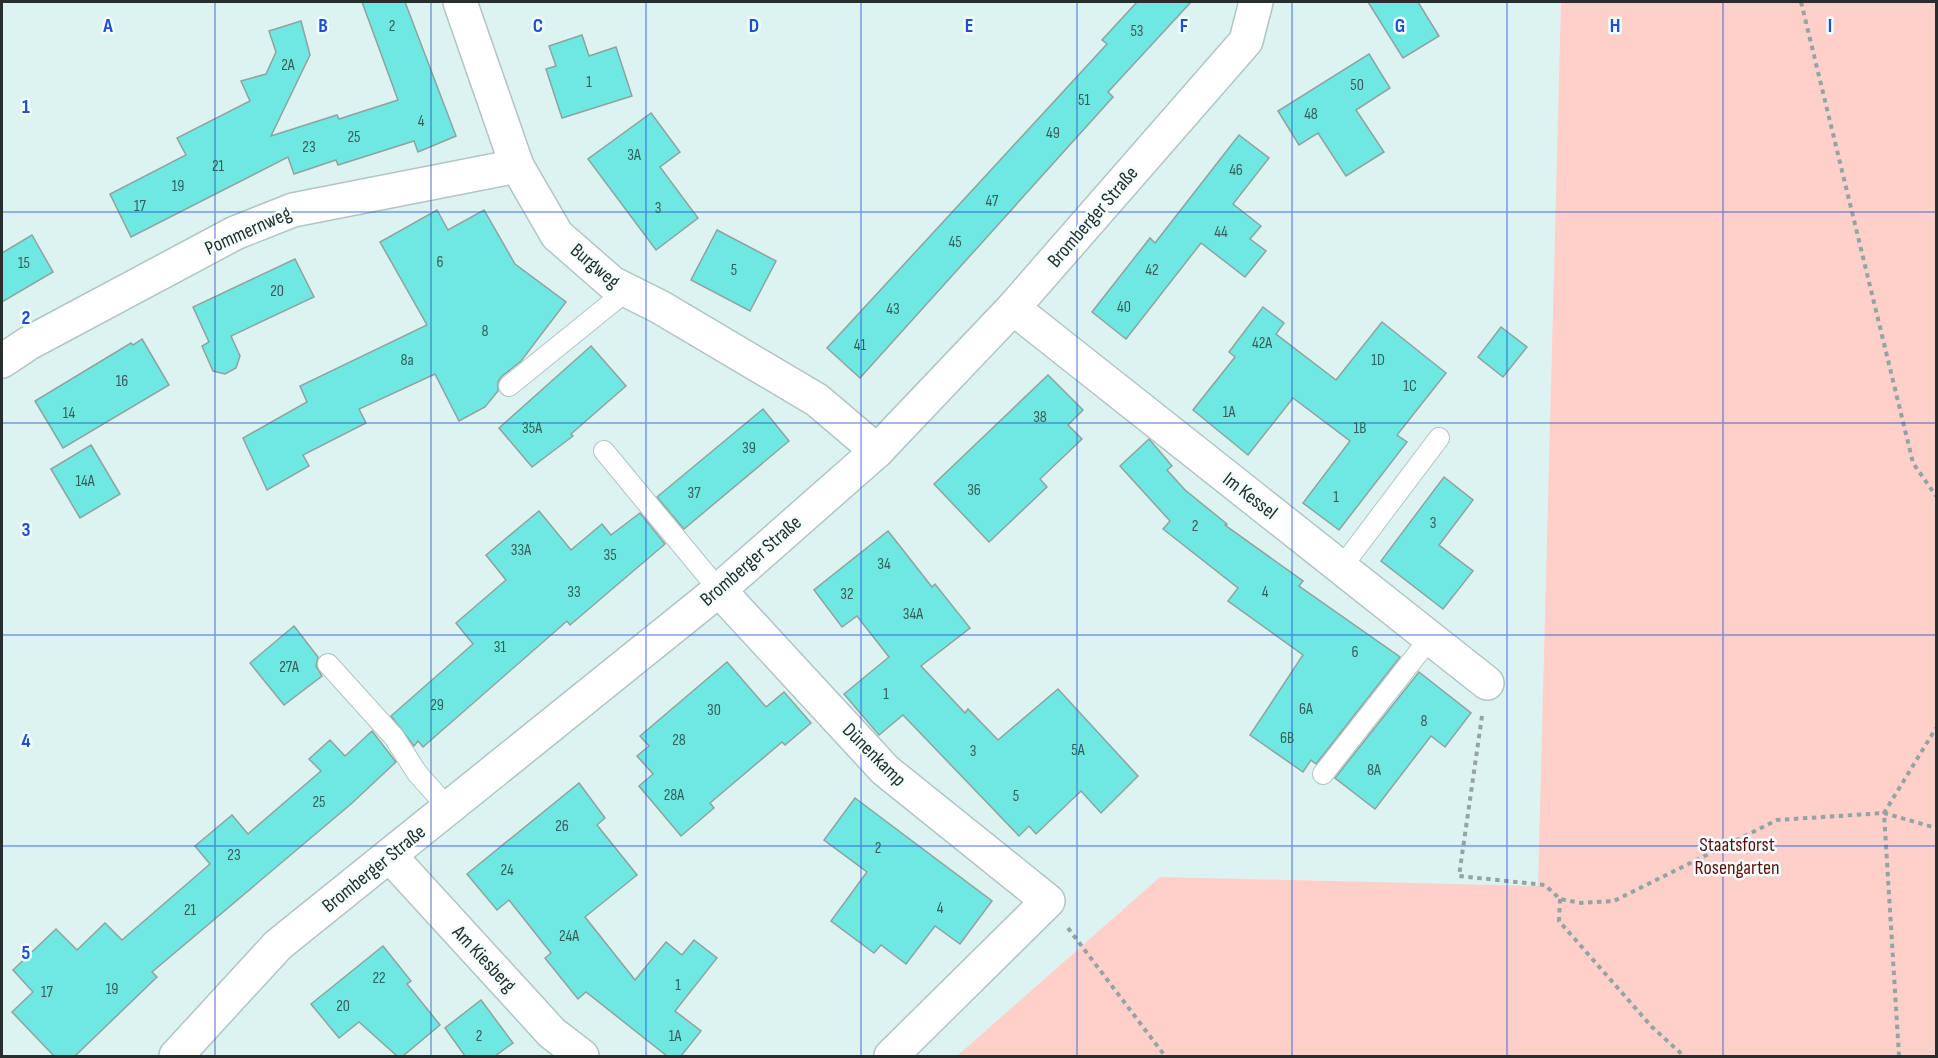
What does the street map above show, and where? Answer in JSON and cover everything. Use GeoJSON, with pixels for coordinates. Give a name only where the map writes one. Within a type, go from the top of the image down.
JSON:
{"type":"FeatureCollection","features":[{"type":"Feature","properties":{"kind":"street","name":"Burgweg"},"geometry":{"type":"LineString","coordinates":[[460,2],[518,166],[557,235],[612,283],[660,307],[817,400],[877,451]]}},
{"type":"Feature","properties":{"kind":"street","name":"Bromberger Straße"},"geometry":{"type":"LineString","coordinates":[[176,1056],[278,945],[719,590],[877,451],[1013,308],[1246,41],[1256,2]]}},
{"type":"Feature","properties":{"kind":"street","name":"Pommernweg"},"geometry":{"type":"LineString","coordinates":[[2,361],[28,343],[235,233],[293,210],[518,166]]}},
{"type":"Feature","properties":{"kind":"street","name":"Im Kessel"},"geometry":{"type":"LineString","coordinates":[[1013,308],[1487,683]]}},
{"type":"Feature","properties":{"kind":"street","name":"Dünenkamp"},"geometry":{"type":"LineString","coordinates":[[719,590],[885,770],[1047,901]]}},
{"type":"Feature","properties":{"kind":"street","name":"Am Kiesberg"},"geometry":{"type":"LineString","coordinates":[[390,856],[552,1033],[582,1056]]}},
{"type":"Feature","properties":{"kind":"street"},"geometry":{"type":"LineString","coordinates":[[891,1056],[1047,901]]}},
{"type":"Feature","properties":{"kind":"lane"},"geometry":{"type":"LineString","coordinates":[[510,386],[626,291]]}},
{"type":"Feature","properties":{"kind":"lane"},"geometry":{"type":"LineString","coordinates":[[1341,568],[1439,438]]}},
{"type":"Feature","properties":{"kind":"lane"},"geometry":{"type":"LineString","coordinates":[[604,452],[719,590]]}},
{"type":"Feature","properties":{"kind":"lane"},"geometry":{"type":"LineString","coordinates":[[1323,774],[1430,638]]}},
{"type":"Feature","properties":{"kind":"lane"},"geometry":{"type":"LineString","coordinates":[[328,664],[394,737],[417,773],[449,809]]}},
{"type":"Feature","properties":{"kind":"path"},"geometry":{"type":"LineString","coordinates":[[1801,2],[1913,463],[1936,496]]}},
{"type":"Feature","properties":{"kind":"path"},"geometry":{"type":"LineString","coordinates":[[1487,683],[1459,876],[1545,885],[1560,899],[1581,903],[1614,901],[1777,820],[1884,813],[1936,828]]}},
{"type":"Feature","properties":{"kind":"path"},"geometry":{"type":"LineString","coordinates":[[1899,1056],[1884,813],[1936,728]]}},
{"type":"Feature","properties":{"kind":"path"},"geometry":{"type":"LineString","coordinates":[[1560,899],[1559,921],[1652,1027],[1684,1056]]}},
{"type":"Feature","properties":{"kind":"path"},"geometry":{"type":"LineString","coordinates":[[1047,901],[1165,1056]]}},
{"type":"Feature","properties":{"kind":"green space","name":"Staatsforst Rosengarten"},"geometry":{"type":"Polygon","coordinates":[[[1561,2],[1936,2],[1936,1056],[957,1056],[1160,877],[1538,886],[1561,2]]]}},
{"type":"Feature","properties":{"kind":"building"},"geometry":{"type":"Polygon","coordinates":[[[362,2],[405,2],[456,136],[418,152],[414,141],[338,165],[336,160],[294,174],[288,157],[131,237],[110,194],[186,155],[177,138],[250,101],[241,81],[266,74],[276,52],[269,31],[301,21],[310,55],[271,136],[337,115],[339,119],[398,100],[362,2]]]}},
{"type":"Feature","properties":{"kind":"building"},"geometry":{"type":"Polygon","coordinates":[[[1137,2],[1191,2],[1108,92],[1113,97],[860,378],[827,348],[1107,44],[1102,40],[1137,2]]]}},
{"type":"Feature","properties":{"kind":"building"},"geometry":{"type":"Polygon","coordinates":[[[1368,2],[1418,2],[1439,36],[1403,58],[1368,2]]]}},
{"type":"Feature","properties":{"kind":"building"},"geometry":{"type":"Polygon","coordinates":[[[582,35],[589,56],[616,47],[632,96],[562,118],[546,69],[556,66],[549,46],[582,35]]]}},
{"type":"Feature","properties":{"kind":"building"},"geometry":{"type":"Polygon","coordinates":[[[1369,54],[1390,88],[1356,110],[1384,152],[1346,176],[1318,133],[1299,145],[1278,111],[1369,54]]]}},
{"type":"Feature","properties":{"kind":"building"},"geometry":{"type":"Polygon","coordinates":[[[651,113],[680,152],[660,167],[698,218],[656,250],[588,159],[651,113]]]}},
{"type":"Feature","properties":{"kind":"building"},"geometry":{"type":"Polygon","coordinates":[[[1239,135],[1269,158],[1233,204],[1261,226],[1250,239],[1266,251],[1245,277],[1201,243],[1126,339],[1092,312],[1150,238],[1155,243],[1239,135]]]}},
{"type":"Feature","properties":{"kind":"building"},"geometry":{"type":"Polygon","coordinates":[[[437,210],[448,230],[484,210],[515,264],[566,302],[521,361],[501,377],[498,382],[498,391],[485,407],[459,421],[435,374],[359,409],[366,423],[303,455],[309,466],[267,490],[243,438],[307,402],[300,386],[427,325],[380,242],[437,210]]]}},
{"type":"Feature","properties":{"kind":"building"},"geometry":{"type":"Polygon","coordinates":[[[717,230],[776,261],[750,311],[691,280],[717,230]]]}},
{"type":"Feature","properties":{"kind":"building"},"geometry":{"type":"Polygon","coordinates":[[[32,235],[53,272],[2,302],[2,253],[32,235]]]}},
{"type":"Feature","properties":{"kind":"building"},"geometry":{"type":"Polygon","coordinates":[[[295,259],[314,297],[231,336],[240,356],[236,368],[225,374],[213,371],[202,346],[209,342],[193,307],[295,259]]]}},
{"type":"Feature","properties":{"kind":"building"},"geometry":{"type":"Polygon","coordinates":[[[1263,307],[1284,323],[1276,334],[1336,380],[1382,322],[1446,373],[1397,435],[1407,442],[1339,530],[1303,503],[1350,441],[1293,398],[1248,455],[1193,410],[1235,357],[1229,352],[1263,307]]]}},
{"type":"Feature","properties":{"kind":"building"},"geometry":{"type":"Polygon","coordinates":[[[1501,327],[1527,347],[1503,377],[1478,357],[1501,327]]]}},
{"type":"Feature","properties":{"kind":"building"},"geometry":{"type":"Polygon","coordinates":[[[142,339],[169,385],[63,448],[35,401],[131,343],[133,345],[142,339]]]}},
{"type":"Feature","properties":{"kind":"building"},"geometry":{"type":"Polygon","coordinates":[[[591,346],[626,386],[571,434],[573,436],[532,467],[499,428],[591,346]]]}},
{"type":"Feature","properties":{"kind":"building"},"geometry":{"type":"Polygon","coordinates":[[[1048,375],[1083,410],[1068,425],[1082,439],[1040,479],[1047,487],[989,542],[934,484],[1048,375]]]}},
{"type":"Feature","properties":{"kind":"building"},"geometry":{"type":"Polygon","coordinates":[[[763,409],[789,441],[684,529],[657,497],[763,409]]]}},
{"type":"Feature","properties":{"kind":"building"},"geometry":{"type":"Polygon","coordinates":[[[1149,439],[1172,466],[1167,470],[1185,490],[1227,524],[1225,525],[1303,581],[1299,586],[1400,657],[1316,764],[1311,760],[1303,772],[1250,735],[1303,655],[1228,601],[1238,588],[1163,529],[1170,521],[1120,466],[1149,439]]]}},
{"type":"Feature","properties":{"kind":"building"},"geometry":{"type":"Polygon","coordinates":[[[91,445],[120,494],[80,518],[51,469],[91,445]]]}},
{"type":"Feature","properties":{"kind":"building"},"geometry":{"type":"Polygon","coordinates":[[[1444,477],[1473,500],[1439,545],[1473,571],[1443,609],[1381,561],[1444,477]]]}},
{"type":"Feature","properties":{"kind":"building"},"geometry":{"type":"Polygon","coordinates":[[[539,511],[571,550],[602,524],[611,535],[640,513],[665,544],[570,625],[567,621],[423,747],[418,741],[414,746],[391,716],[473,644],[456,623],[506,580],[486,555],[539,511]]]}},
{"type":"Feature","properties":{"kind":"building"},"geometry":{"type":"Polygon","coordinates":[[[888,531],[932,587],[935,584],[970,628],[921,666],[965,713],[968,709],[998,740],[1058,689],[1138,776],[1101,813],[1081,791],[1036,834],[1029,826],[1019,836],[903,715],[879,735],[844,694],[889,657],[857,616],[842,627],[814,590],[888,531]]]}},
{"type":"Feature","properties":{"kind":"building"},"geometry":{"type":"Polygon","coordinates":[[[294,626],[318,657],[316,666],[322,676],[284,705],[250,663],[294,626]]]}},
{"type":"Feature","properties":{"kind":"building"},"geometry":{"type":"Polygon","coordinates":[[[727,662],[766,707],[784,692],[811,723],[785,745],[782,742],[710,803],[714,808],[681,836],[639,786],[653,774],[637,756],[649,746],[640,736],[727,662]]]}},
{"type":"Feature","properties":{"kind":"building"},"geometry":{"type":"Polygon","coordinates":[[[1419,672],[1471,713],[1445,747],[1431,736],[1375,809],[1335,778],[1419,672]]]}},
{"type":"Feature","properties":{"kind":"building"},"geometry":{"type":"Polygon","coordinates":[[[372,731],[396,762],[351,804],[152,972],[157,977],[75,1056],[54,1056],[12,1012],[33,992],[13,970],[56,929],[77,950],[105,923],[122,940],[210,864],[195,846],[232,815],[248,834],[321,771],[309,759],[330,740],[345,756],[372,731]]]}},
{"type":"Feature","properties":{"kind":"building"},"geometry":{"type":"Polygon","coordinates":[[[579,783],[605,818],[597,825],[637,875],[585,917],[635,980],[666,942],[682,955],[694,940],[717,958],[675,1011],[701,1031],[681,1056],[667,1056],[586,992],[578,999],[545,958],[551,953],[509,900],[497,910],[467,874],[579,783]]]}},
{"type":"Feature","properties":{"kind":"building"},"geometry":{"type":"Polygon","coordinates":[[[855,798],[992,901],[960,944],[935,926],[906,964],[881,945],[874,953],[831,921],[867,872],[824,840],[855,798]]]}},
{"type":"Feature","properties":{"kind":"building"},"geometry":{"type":"Polygon","coordinates":[[[383,946],[411,981],[407,984],[440,1025],[403,1056],[397,1056],[359,1022],[339,1038],[311,1004],[383,946]]]}},
{"type":"Feature","properties":{"kind":"building"},"geometry":{"type":"Polygon","coordinates":[[[481,1000],[513,1043],[495,1056],[465,1056],[445,1028],[481,1000]]]}}]}
